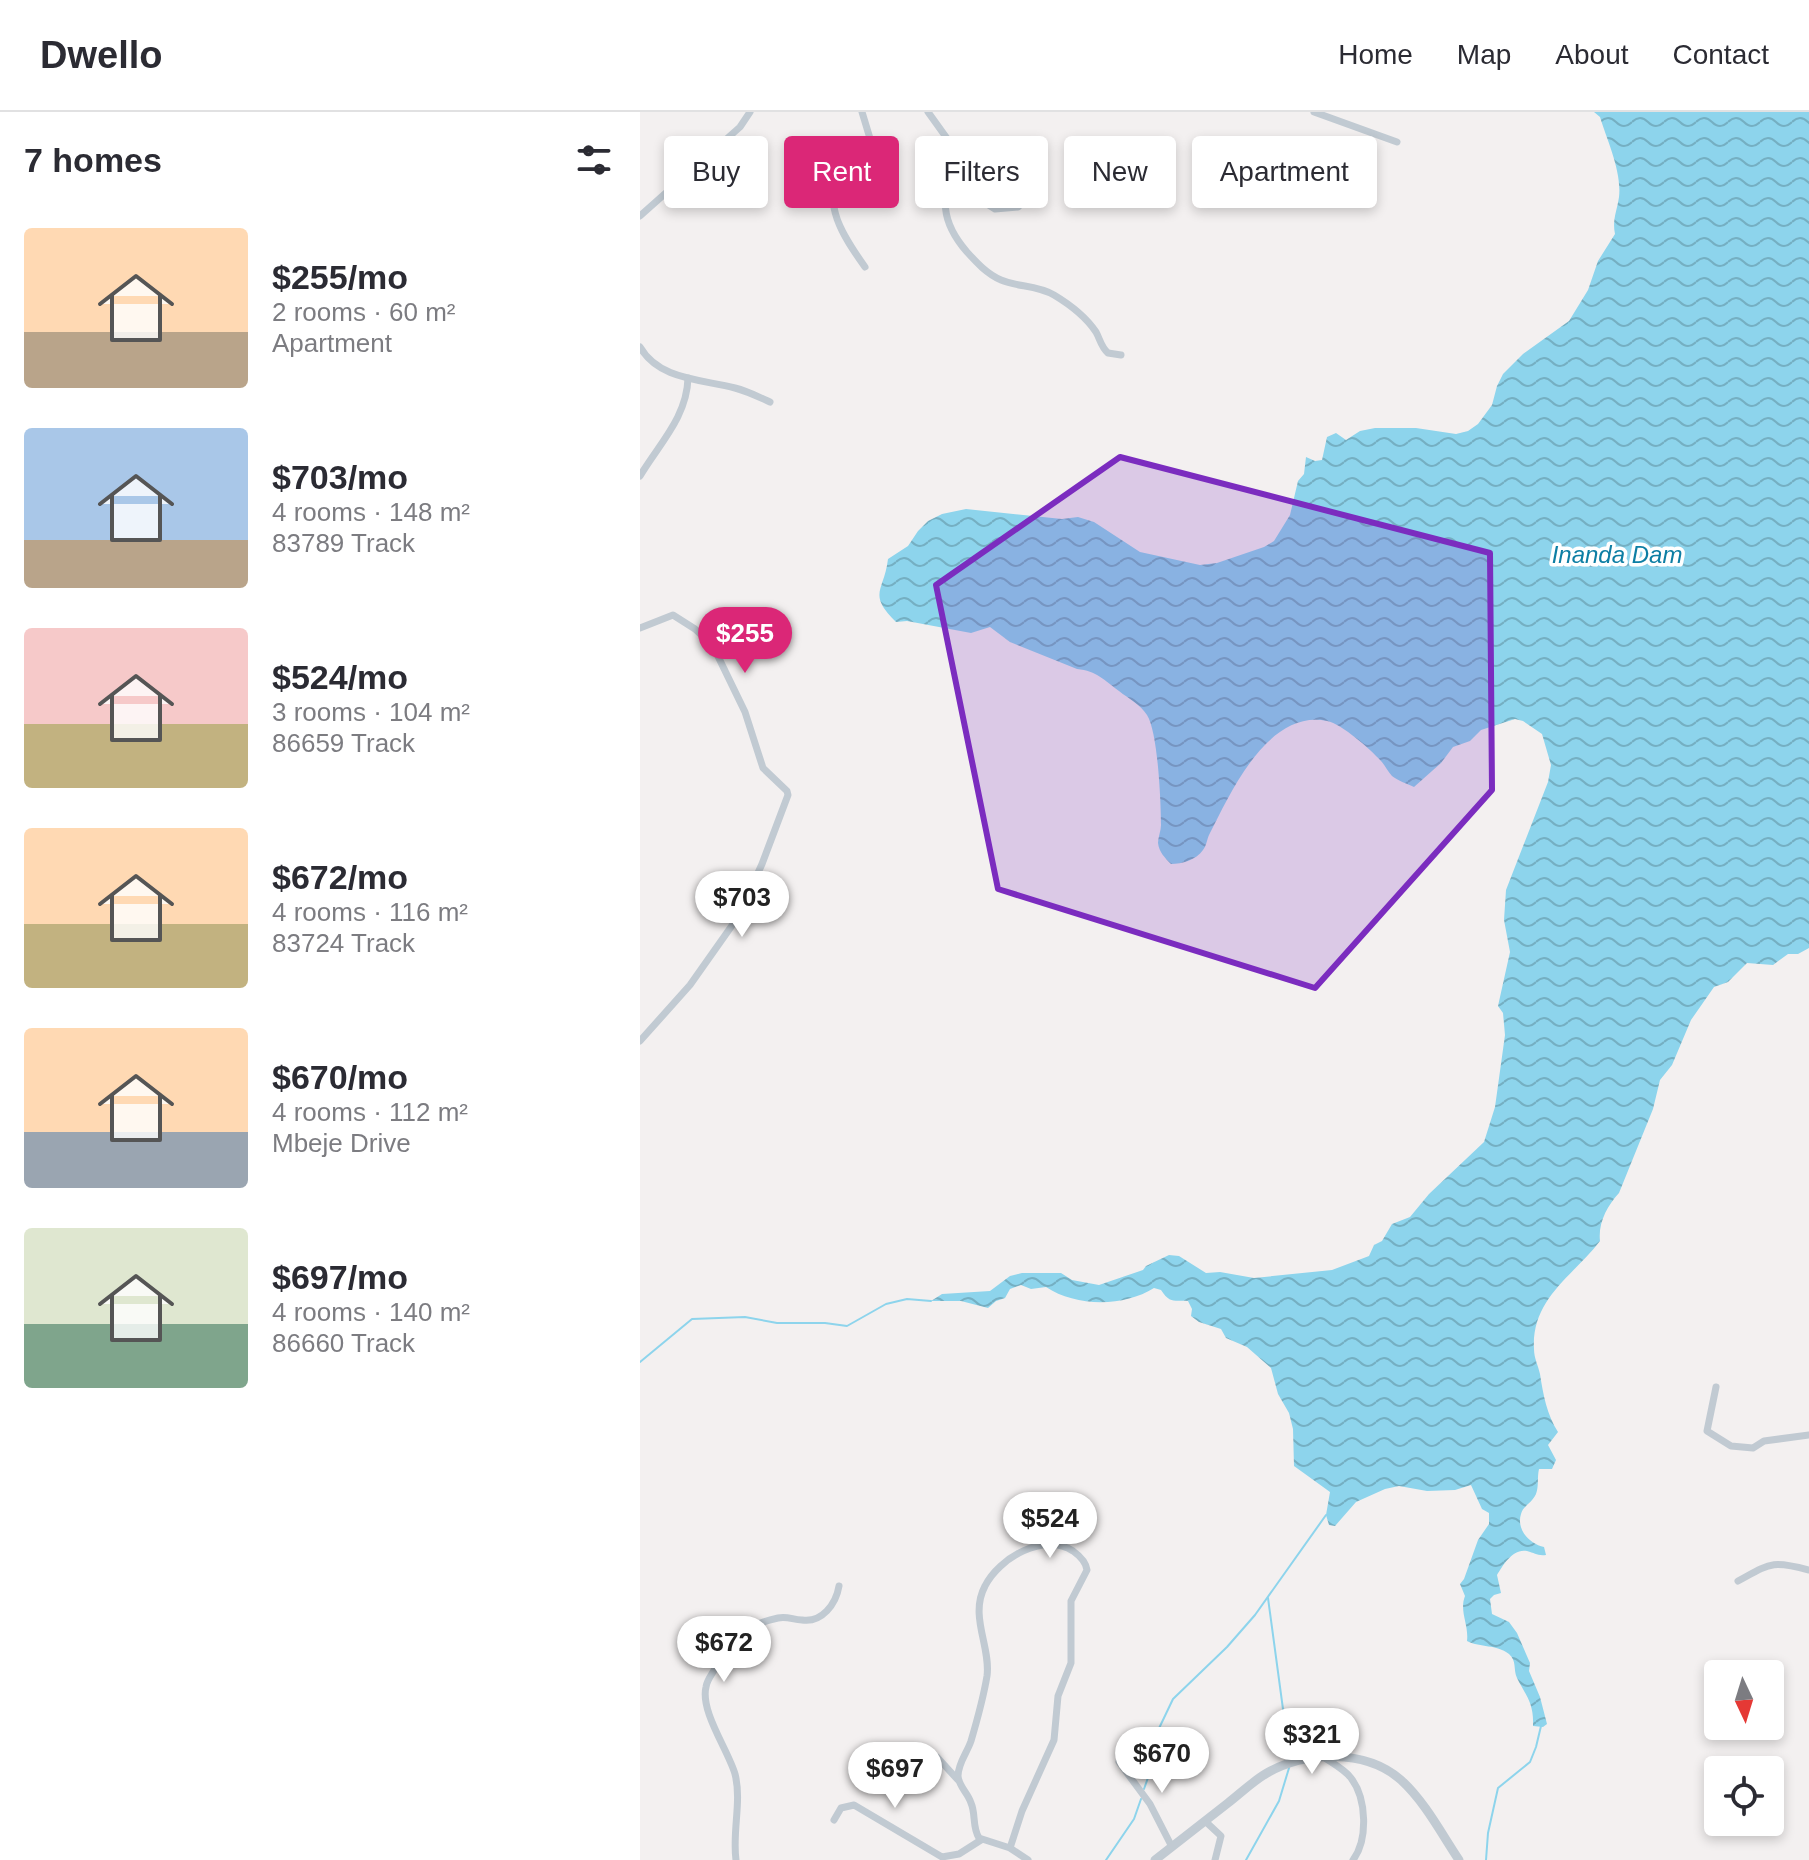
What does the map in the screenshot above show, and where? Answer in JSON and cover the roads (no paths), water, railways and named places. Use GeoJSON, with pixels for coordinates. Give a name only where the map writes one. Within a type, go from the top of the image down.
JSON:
{"type":"FeatureCollection","features":[{"type":"Feature","properties":{"kind":"street"},"geometry":{"type":"LineString","coordinates":[[640,216],[740,127],[750,112]]}},
{"type":"Feature","properties":{"kind":"street"},"geometry":{"type":"LineString","coordinates":[[862,112],[872,145],[867,153],[842,170],[835,206],[837,225],[865,267]]}},
{"type":"Feature","properties":{"kind":"street"},"geometry":{"type":"LineString","coordinates":[[928,112],[946,136]]}},
{"type":"Feature","properties":{"kind":"street"},"geometry":{"type":"LineString","coordinates":[[1314,112],[1397,142]]}},
{"type":"Feature","properties":{"kind":"street"},"geometry":{"type":"LineString","coordinates":[[946,208],[948,225],[983,268],[1001,280],[1022,283],[1052,294],[1090,323],[1108,353],[1121,355]]}},
{"type":"Feature","properties":{"kind":"street"},"geometry":{"type":"LineString","coordinates":[[640,347],[654,365],[688,378],[739,389],[770,402]]}},
{"type":"Feature","properties":{"kind":"street"},"geometry":{"type":"LineString","coordinates":[[640,476],[677,422],[688,393],[688,378]]}},
{"type":"Feature","properties":{"kind":"street"},"geometry":{"type":"LineString","coordinates":[[640,628],[673,615],[708,640],[725,667],[745,712],[763,768],[787,791],[786,801],[738,917],[690,985],[640,1041]]}},
{"type":"Feature","properties":{"kind":"street"},"geometry":{"type":"LineString","coordinates":[[1716,1387],[1707,1431],[1714,1438],[1731,1446],[1753,1448],[1764,1441],[1809,1435]]}},
{"type":"Feature","properties":{"kind":"street"},"geometry":{"type":"LineString","coordinates":[[959,1781],[959,1770],[973,1735],[987,1676],[979,1620],[983,1588],[1006,1563],[1026,1549],[1054,1545],[1071,1550],[1085,1563],[1087,1570],[1072,1596],[1069,1608],[1071,1663],[1058,1696],[1054,1740],[1022,1811],[1010,1848]]}},
{"type":"Feature","properties":{"kind":"street"},"geometry":{"type":"LineString","coordinates":[[1738,1581],[1763,1566],[1777,1562],[1809,1570]]}},
{"type":"Feature","properties":{"kind":"street"},"geometry":{"type":"LineString","coordinates":[[736,1860],[736,1778],[706,1702],[706,1684],[727,1647],[744,1631],[779,1617],[804,1621],[817,1618],[831,1607],[839,1586]]}},
{"type":"Feature","properties":{"kind":"street"},"geometry":{"type":"LineString","coordinates":[[881,1759],[903,1766],[931,1756],[937,1757],[959,1781],[972,1805],[975,1830],[981,1840],[1010,1848],[1028,1860]]}},
{"type":"Feature","properties":{"kind":"street"},"geometry":{"type":"LineString","coordinates":[[1325,1758],[1353,1781],[1359,1799],[1363,1840],[1353,1860]]}},
{"type":"Feature","properties":{"kind":"street"},"geometry":{"type":"LineString","coordinates":[[1155,1860],[1265,1774],[1282,1766],[1325,1758],[1359,1758],[1399,1778],[1416,1797],[1459,1860]]}},
{"type":"Feature","properties":{"kind":"street"},"geometry":{"type":"LineString","coordinates":[[1119,1762],[1150,1804],[1172,1847]]}},
{"type":"Feature","properties":{"kind":"street"},"geometry":{"type":"LineString","coordinates":[[834,1820],[841,1808],[854,1805],[942,1857],[953,1857],[981,1840]]}},
{"type":"Feature","properties":{"kind":"street"},"geometry":{"type":"LineString","coordinates":[[1205,1821],[1221,1836],[1215,1860]]}},
{"type":"Feature","properties":{"kind":"water","name":"Inanda Dam"},"geometry":{"type":"Polygon","coordinates":[[[1594,112],[1809,112],[1809,948],[1798,954],[1788,954],[1773,965],[1747,963],[1728,982],[1714,987],[1691,1020],[1672,1065],[1660,1080],[1653,1109],[1619,1193],[1604,1215],[1600,1241],[1556,1289],[1539,1316],[1534,1352],[1546,1404],[1558,1432],[1548,1445],[1556,1460],[1552,1469],[1539,1469],[1536,1494],[1522,1511],[1520,1520],[1522,1531],[1534,1543],[1544,1547],[1546,1555],[1522,1551],[1513,1555],[1497,1575],[1501,1593],[1490,1599],[1492,1614],[1509,1622],[1530,1663],[1529,1671],[1547,1724],[1543,1727],[1533,1726],[1531,1705],[1517,1678],[1511,1657],[1499,1649],[1467,1641],[1463,1607],[1465,1596],[1460,1584],[1478,1540],[1489,1524],[1489,1513],[1482,1509],[1471,1485],[1455,1490],[1427,1491],[1399,1486],[1385,1489],[1356,1502],[1335,1526],[1329,1525],[1326,1515],[1330,1492],[1294,1466],[1293,1429],[1271,1368],[1247,1347],[1226,1338],[1221,1329],[1191,1316],[1188,1301],[1170,1299],[1161,1290],[1154,1288],[1129,1299],[1100,1302],[1071,1298],[1046,1287],[1031,1289],[1021,1285],[1010,1289],[1005,1298],[988,1308],[961,1301],[931,1301],[942,1294],[990,1291],[1010,1276],[1022,1273],[1061,1273],[1072,1280],[1099,1285],[1143,1270],[1169,1255],[1179,1256],[1206,1273],[1220,1272],[1254,1278],[1332,1270],[1369,1256],[1392,1224],[1410,1217],[1429,1194],[1484,1142],[1495,1107],[1505,1035],[1503,1013],[1498,1006],[1510,952],[1504,920],[1506,890],[1548,782],[1551,765],[1542,734],[1515,719],[1481,730],[1470,741],[1453,747],[1441,763],[1414,787],[1392,776],[1370,750],[1340,727],[1327,721],[1306,721],[1287,728],[1254,757],[1200,853],[1188,861],[1171,864],[1163,855],[1158,841],[1161,815],[1156,751],[1151,724],[1141,708],[1095,674],[1010,642],[990,627],[971,633],[907,621],[896,622],[882,605],[880,592],[888,559],[908,546],[928,521],[942,514],[966,509],[1062,519],[1078,517],[1094,522],[1140,552],[1200,565],[1217,563],[1274,541],[1290,515],[1298,481],[1304,474],[1306,457],[1322,460],[1327,437],[1336,433],[1346,440],[1360,431],[1375,428],[1416,428],[1456,434],[1468,431],[1478,424],[1492,405],[1503,374],[1523,354],[1569,321],[1588,290],[1598,261],[1615,234],[1618,177],[1600,117],[1594,112]]]}},
{"type":"Feature","properties":{"kind":"waterway"},"geometry":{"type":"LineString","coordinates":[[640,1362],[692,1319],[745,1317],[777,1323],[847,1326],[886,1304],[907,1299],[931,1301]]}},
{"type":"Feature","properties":{"kind":"waterway"},"geometry":{"type":"LineString","coordinates":[[1144,1789],[1150,1772],[1152,1743],[1173,1699],[1255,1615],[1326,1515]]}},
{"type":"Feature","properties":{"kind":"waterway"},"geometry":{"type":"LineString","coordinates":[[1268,1598],[1290,1761]]}},
{"type":"Feature","properties":{"kind":"waterway"},"geometry":{"type":"LineString","coordinates":[[1486,1860],[1488,1833],[1498,1788],[1530,1762],[1541,1726]]}},
{"type":"Feature","properties":{"kind":"waterway"},"geometry":{"type":"LineString","coordinates":[[1246,1860],[1279,1801],[1289,1768]]}},
{"type":"Feature","properties":{"kind":"waterway"},"geometry":{"type":"LineString","coordinates":[[1106,1860],[1134,1819],[1141,1799]]}}]}
